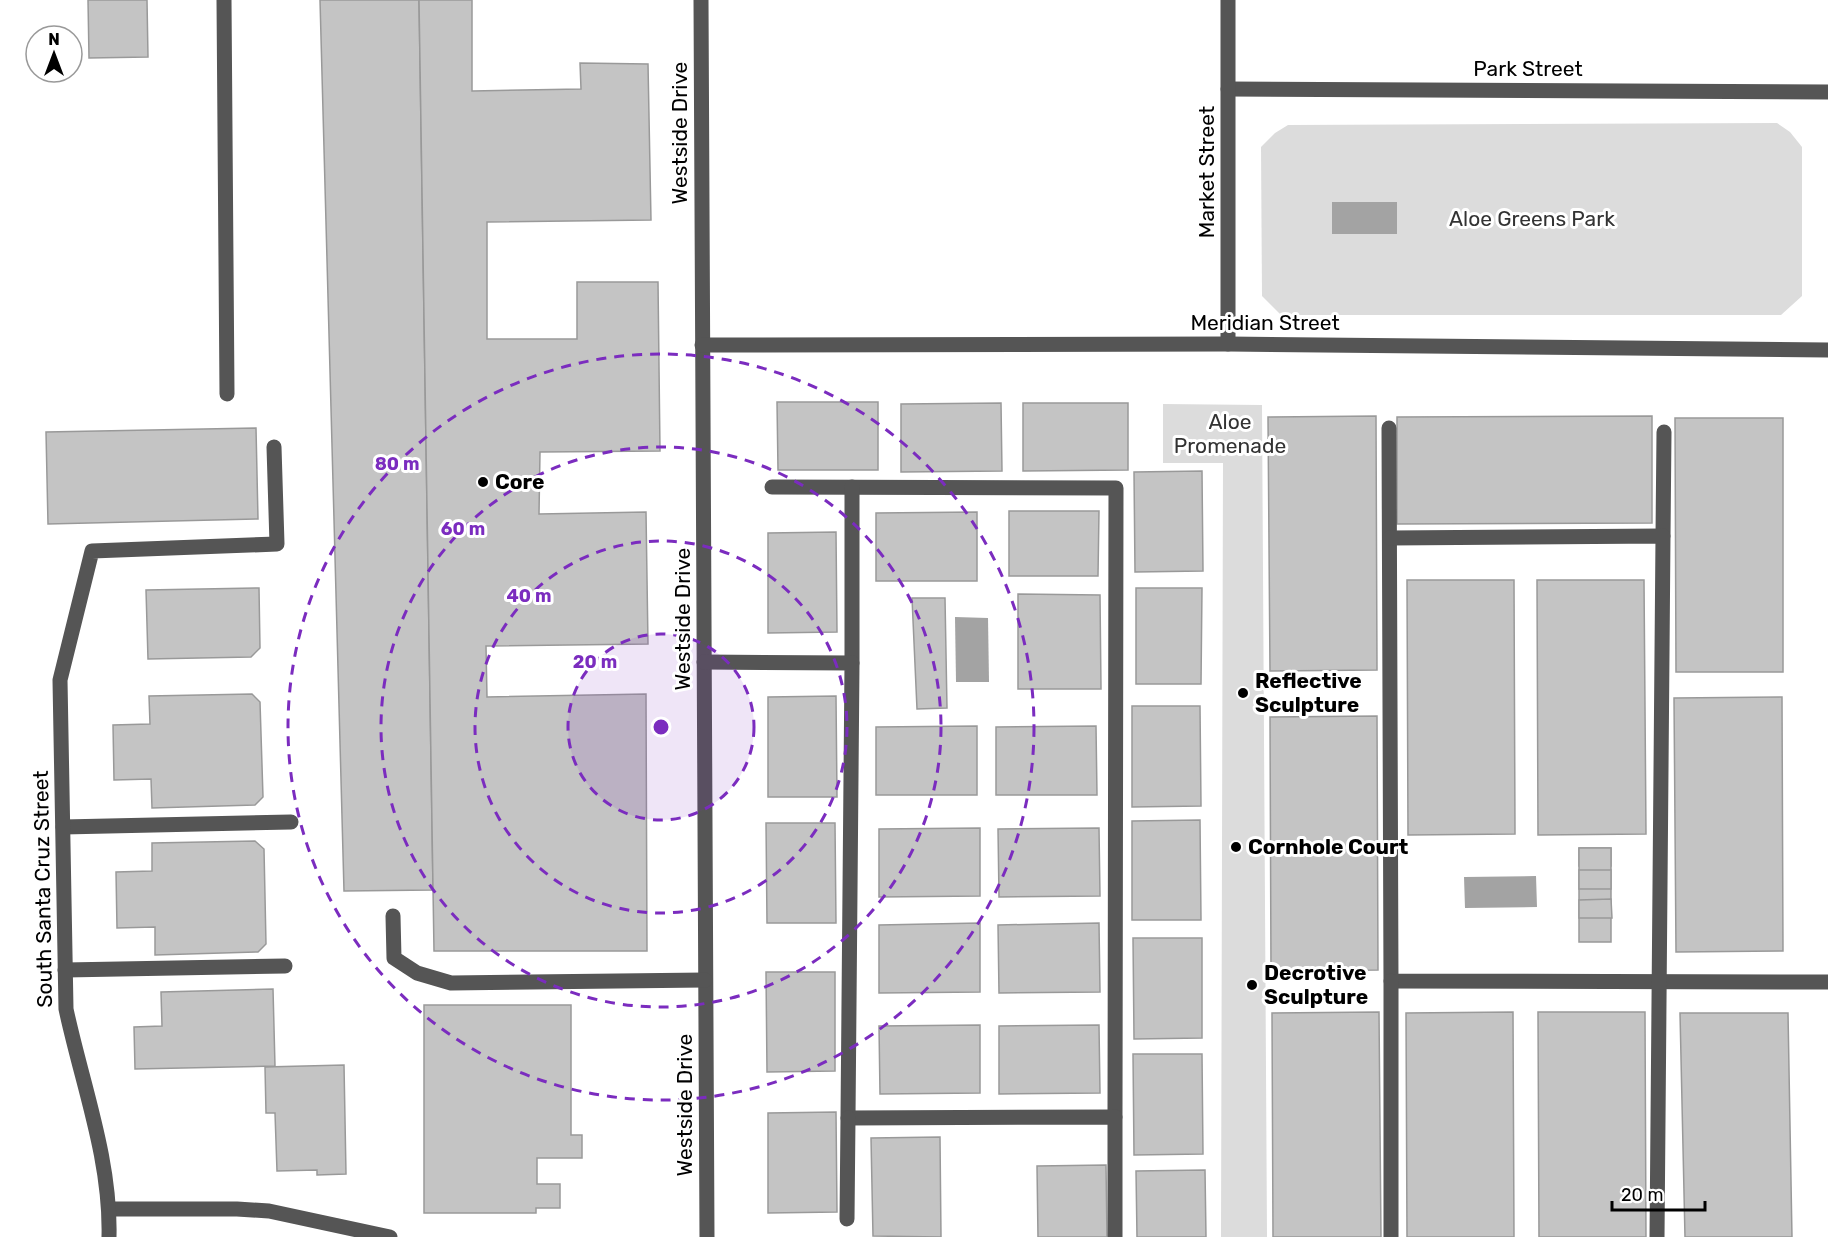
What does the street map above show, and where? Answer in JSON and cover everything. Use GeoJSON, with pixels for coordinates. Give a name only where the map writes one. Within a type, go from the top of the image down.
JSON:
{"type":"FeatureCollection","features":[{"type":"Feature","properties":{"kind":"street"},"geometry":{"type":"LineString","coordinates":[[224,0],[227,394]]}},
{"type":"Feature","properties":{"kind":"street","name":"Westside Drive"},"geometry":{"type":"LineString","coordinates":[[701,0],[707,1237]]}},
{"type":"Feature","properties":{"kind":"street","name":"Market Street"},"geometry":{"type":"LineString","coordinates":[[1228,0],[1228,344]]}},
{"type":"Feature","properties":{"kind":"street","name":"Park Street"},"geometry":{"type":"LineString","coordinates":[[1228,89],[1828,92]]}},
{"type":"Feature","properties":{"kind":"street","name":"Meridian Street"},"geometry":{"type":"LineString","coordinates":[[702,345],[1228,344],[1828,350]]}},
{"type":"Feature","properties":{"kind":"street"},"geometry":{"type":"LineString","coordinates":[[1389,428],[1391,1237]]}},
{"type":"Feature","properties":{"kind":"street"},"geometry":{"type":"LineString","coordinates":[[1657,1237],[1664,432]]}},
{"type":"Feature","properties":{"kind":"street","name":"South Santa Cruz Street"},"geometry":{"type":"LineString","coordinates":[[109,1237],[110,1209],[95,1122],[77,1060],[66,1009],[60,680],[92,551],[277,544],[274,447]]}},
{"type":"Feature","properties":{"kind":"street"},"geometry":{"type":"LineString","coordinates":[[772,486],[1116,488],[1115,1237]]}},
{"type":"Feature","properties":{"kind":"street"},"geometry":{"type":"LineString","coordinates":[[848,1219],[852,487]]}},
{"type":"Feature","properties":{"kind":"street"},"geometry":{"type":"LineString","coordinates":[[1390,538],[1663,536]]}},
{"type":"Feature","properties":{"kind":"street"},"geometry":{"type":"LineString","coordinates":[[704,662],[852,663]]}},
{"type":"Feature","properties":{"kind":"street"},"geometry":{"type":"LineString","coordinates":[[63,827],[291,822]]}},
{"type":"Feature","properties":{"kind":"street"},"geometry":{"type":"LineString","coordinates":[[393,916],[394,958],[417,973],[451,983],[705,980]]}},
{"type":"Feature","properties":{"kind":"street"},"geometry":{"type":"LineString","coordinates":[[65,969],[285,966]]}},
{"type":"Feature","properties":{"kind":"street"},"geometry":{"type":"LineString","coordinates":[[1391,981],[1828,982]]}},
{"type":"Feature","properties":{"kind":"street"},"geometry":{"type":"LineString","coordinates":[[848,1118],[1115,1117]]}},
{"type":"Feature","properties":{"kind":"street"},"geometry":{"type":"LineString","coordinates":[[110,1209],[269,1211],[390,1237]]}},
{"type":"Feature","properties":{"kind":"green space","name":"Aloe Greens Park"},"geometry":{"type":"Polygon","coordinates":[[[1777,123],[1790,132],[1802,147],[1802,296],[1781,315],[1281,315],[1262,296],[1261,147],[1275,133],[1288,125],[1777,123]]]}},
{"type":"Feature","properties":{"kind":"green space","name":"Aloe Promenade"},"geometry":{"type":"Polygon","coordinates":[[[1163,404],[1262,405],[1267,1237],[1221,1237],[1223,463],[1163,463],[1163,404]]]}},
{"type":"Feature","properties":{"kind":"shaded area"},"geometry":{"type":"Polygon","coordinates":[[[1332,202],[1397,202],[1397,234],[1332,234],[1332,202]]]}},
{"type":"Feature","properties":{"kind":"shaded area"},"geometry":{"type":"Polygon","coordinates":[[[955,617],[988,618],[989,682],[956,682],[955,617]]]}},
{"type":"Feature","properties":{"kind":"shaded area"},"geometry":{"type":"Polygon","coordinates":[[[1536,876],[1537,907],[1465,908],[1464,877],[1536,876]]]}},
{"type":"Feature","properties":{"kind":"building"},"geometry":{"type":"Polygon","coordinates":[[[88,0],[147,0],[148,57],[89,58],[88,0]]]}},
{"type":"Feature","properties":{"kind":"building"},"geometry":{"type":"Polygon","coordinates":[[[320,0],[419,0],[433,890],[344,891],[320,0]]]}},
{"type":"Feature","properties":{"kind":"building","name":"Core"},"geometry":{"type":"Polygon","coordinates":[[[419,0],[472,0],[472,91],[581,89],[580,63],[648,64],[651,220],[487,222],[487,339],[577,339],[577,282],[658,282],[660,451],[540,452],[539,514],[646,512],[648,644],[486,646],[487,697],[646,694],[647,951],[434,951],[419,0]]]}},
{"type":"Feature","properties":{"kind":"building"},"geometry":{"type":"Polygon","coordinates":[[[777,402],[878,402],[878,470],[778,470],[777,402]]]}},
{"type":"Feature","properties":{"kind":"building"},"geometry":{"type":"Polygon","coordinates":[[[1001,403],[1002,471],[901,472],[901,404],[1001,403]]]}},
{"type":"Feature","properties":{"kind":"building"},"geometry":{"type":"Polygon","coordinates":[[[1023,403],[1128,403],[1128,470],[1023,471],[1023,403]]]}},
{"type":"Feature","properties":{"kind":"building"},"geometry":{"type":"Polygon","coordinates":[[[1376,416],[1377,670],[1270,671],[1268,417],[1376,416]]]}},
{"type":"Feature","properties":{"kind":"building"},"geometry":{"type":"Polygon","coordinates":[[[1652,416],[1652,523],[1397,524],[1397,417],[1652,416]]]}},
{"type":"Feature","properties":{"kind":"building"},"geometry":{"type":"Polygon","coordinates":[[[1675,418],[1783,418],[1783,672],[1676,672],[1675,418]]]}},
{"type":"Feature","properties":{"kind":"building"},"geometry":{"type":"Polygon","coordinates":[[[256,428],[258,519],[48,524],[46,432],[256,428]]]}},
{"type":"Feature","properties":{"kind":"building"},"geometry":{"type":"Polygon","coordinates":[[[1202,471],[1203,571],[1135,572],[1134,472],[1202,471]]]}},
{"type":"Feature","properties":{"kind":"building"},"geometry":{"type":"Polygon","coordinates":[[[1009,511],[1099,511],[1098,576],[1009,576],[1009,511]]]}},
{"type":"Feature","properties":{"kind":"building"},"geometry":{"type":"Polygon","coordinates":[[[977,512],[977,581],[876,581],[876,513],[977,512]]]}},
{"type":"Feature","properties":{"kind":"building"},"geometry":{"type":"Polygon","coordinates":[[[836,532],[837,632],[768,633],[768,533],[836,532]]]}},
{"type":"Feature","properties":{"kind":"building"},"geometry":{"type":"Polygon","coordinates":[[[1407,580],[1514,580],[1515,834],[1408,835],[1407,580]]]}},
{"type":"Feature","properties":{"kind":"building"},"geometry":{"type":"Polygon","coordinates":[[[1537,580],[1644,580],[1646,834],[1538,835],[1537,580]]]}},
{"type":"Feature","properties":{"kind":"building"},"geometry":{"type":"Polygon","coordinates":[[[259,588],[260,648],[251,657],[148,659],[146,590],[259,588]]]}},
{"type":"Feature","properties":{"kind":"building"},"geometry":{"type":"Polygon","coordinates":[[[1136,588],[1202,588],[1201,684],[1136,684],[1136,588]]]}},
{"type":"Feature","properties":{"kind":"building"},"geometry":{"type":"Polygon","coordinates":[[[1018,594],[1100,595],[1101,689],[1018,689],[1018,594]]]}},
{"type":"Feature","properties":{"kind":"building"},"geometry":{"type":"Polygon","coordinates":[[[912,598],[945,598],[947,708],[917,709],[912,598]]]}},
{"type":"Feature","properties":{"kind":"building"},"geometry":{"type":"Polygon","coordinates":[[[252,694],[260,702],[263,797],[255,805],[152,808],[151,779],[114,780],[113,725],[150,724],[149,696],[252,694]]]}},
{"type":"Feature","properties":{"kind":"building"},"geometry":{"type":"Polygon","coordinates":[[[836,696],[837,797],[768,797],[768,697],[836,696]]]}},
{"type":"Feature","properties":{"kind":"building"},"geometry":{"type":"Polygon","coordinates":[[[1782,697],[1783,951],[1676,952],[1674,698],[1782,697]]]}},
{"type":"Feature","properties":{"kind":"building"},"geometry":{"type":"Polygon","coordinates":[[[1132,706],[1200,706],[1201,806],[1132,807],[1132,706]]]}},
{"type":"Feature","properties":{"kind":"building"},"geometry":{"type":"Polygon","coordinates":[[[1377,716],[1378,970],[1271,971],[1270,717],[1377,716]]]}},
{"type":"Feature","properties":{"kind":"building"},"geometry":{"type":"Polygon","coordinates":[[[977,726],[977,795],[876,795],[876,727],[977,726]]]}},
{"type":"Feature","properties":{"kind":"building"},"geometry":{"type":"Polygon","coordinates":[[[1096,726],[1097,795],[996,795],[996,727],[1096,726]]]}},
{"type":"Feature","properties":{"kind":"building"},"geometry":{"type":"Polygon","coordinates":[[[1200,820],[1201,920],[1132,920],[1132,821],[1200,820]]]}},
{"type":"Feature","properties":{"kind":"building"},"geometry":{"type":"Polygon","coordinates":[[[766,823],[835,823],[836,923],[767,923],[766,823]]]}},
{"type":"Feature","properties":{"kind":"building"},"geometry":{"type":"Polygon","coordinates":[[[980,828],[980,896],[879,897],[879,829],[980,828]]]}},
{"type":"Feature","properties":{"kind":"building"},"geometry":{"type":"Polygon","coordinates":[[[1099,828],[1100,896],[999,897],[998,829],[1099,828]]]}},
{"type":"Feature","properties":{"kind":"building"},"geometry":{"type":"Polygon","coordinates":[[[255,841],[264,849],[266,944],[258,952],[155,955],[155,927],[117,928],[116,872],[152,871],[152,843],[255,841]]]}},
{"type":"Feature","properties":{"kind":"building"},"geometry":{"type":"Polygon","coordinates":[[[1579,848],[1611,848],[1611,866],[1579,866],[1579,848]]]}},
{"type":"Feature","properties":{"kind":"building"},"geometry":{"type":"Polygon","coordinates":[[[1579,848],[1611,848],[1611,942],[1579,942],[1579,848]]]}},
{"type":"Feature","properties":{"kind":"building"},"geometry":{"type":"Polygon","coordinates":[[[1579,870],[1611,870],[1611,889],[1579,889],[1579,870]]]}},
{"type":"Feature","properties":{"kind":"building"},"geometry":{"type":"Polygon","coordinates":[[[1611,899],[1612,918],[1579,918],[1579,900],[1611,899]]]}},
{"type":"Feature","properties":{"kind":"building"},"geometry":{"type":"Polygon","coordinates":[[[980,923],[980,992],[879,993],[879,925],[980,923]]]}},
{"type":"Feature","properties":{"kind":"building"},"geometry":{"type":"Polygon","coordinates":[[[1099,923],[1100,992],[999,993],[998,925],[1099,923]]]}},
{"type":"Feature","properties":{"kind":"building"},"geometry":{"type":"Polygon","coordinates":[[[1133,938],[1202,938],[1202,1038],[1134,1039],[1133,938]]]}},
{"type":"Feature","properties":{"kind":"building"},"geometry":{"type":"Polygon","coordinates":[[[766,972],[835,972],[835,1071],[767,1072],[766,972]]]}},
{"type":"Feature","properties":{"kind":"building"},"geometry":{"type":"Polygon","coordinates":[[[273,989],[275,1066],[135,1069],[134,1027],[162,1026],[161,992],[273,989]]]}},
{"type":"Feature","properties":{"kind":"building"},"geometry":{"type":"Polygon","coordinates":[[[424,1005],[571,1005],[571,1135],[582,1135],[582,1158],[537,1158],[537,1184],[560,1184],[560,1208],[536,1208],[536,1213],[424,1213],[424,1005]]]}},
{"type":"Feature","properties":{"kind":"building"},"geometry":{"type":"Polygon","coordinates":[[[1379,1012],[1381,1237],[1273,1237],[1272,1013],[1379,1012]]]}},
{"type":"Feature","properties":{"kind":"building"},"geometry":{"type":"Polygon","coordinates":[[[1513,1012],[1514,1237],[1407,1237],[1406,1013],[1513,1012]]]}},
{"type":"Feature","properties":{"kind":"building"},"geometry":{"type":"Polygon","coordinates":[[[1538,1012],[1645,1012],[1646,1237],[1539,1237],[1538,1012]]]}},
{"type":"Feature","properties":{"kind":"building"},"geometry":{"type":"Polygon","coordinates":[[[1680,1013],[1788,1013],[1792,1237],[1685,1237],[1680,1013]]]}},
{"type":"Feature","properties":{"kind":"building"},"geometry":{"type":"Polygon","coordinates":[[[980,1025],[980,1093],[880,1094],[879,1026],[980,1025]]]}},
{"type":"Feature","properties":{"kind":"building"},"geometry":{"type":"Polygon","coordinates":[[[1099,1025],[1100,1093],[999,1094],[999,1026],[1099,1025]]]}},
{"type":"Feature","properties":{"kind":"building"},"geometry":{"type":"Polygon","coordinates":[[[1133,1054],[1202,1054],[1203,1154],[1134,1155],[1133,1054]]]}},
{"type":"Feature","properties":{"kind":"building"},"geometry":{"type":"Polygon","coordinates":[[[344,1065],[346,1174],[317,1175],[317,1170],[277,1171],[275,1113],[266,1113],[265,1067],[344,1065]]]}},
{"type":"Feature","properties":{"kind":"building"},"geometry":{"type":"Polygon","coordinates":[[[836,1112],[837,1212],[768,1213],[768,1113],[836,1112]]]}},
{"type":"Feature","properties":{"kind":"building"},"geometry":{"type":"Polygon","coordinates":[[[940,1137],[941,1237],[873,1236],[871,1138],[940,1137]]]}},
{"type":"Feature","properties":{"kind":"building"},"geometry":{"type":"Polygon","coordinates":[[[1106,1165],[1107,1237],[1038,1237],[1037,1166],[1106,1165]]]}},
{"type":"Feature","properties":{"kind":"building"},"geometry":{"type":"Polygon","coordinates":[[[1205,1170],[1206,1237],[1137,1237],[1136,1171],[1205,1170]]]}},
{"type":"Feature","properties":{"kind":"place","name":"Core"},"geometry":{"type":"Point","coordinates":[483,482]}},
{"type":"Feature","properties":{"kind":"place","name":"Reflective Sculpture"},"geometry":{"type":"Point","coordinates":[1243,693]}},
{"type":"Feature","properties":{"kind":"place","name":"Cornhole Court"},"geometry":{"type":"Point","coordinates":[1236,847]}},
{"type":"Feature","properties":{"kind":"place","name":"Decrotive Sculpture"},"geometry":{"type":"Point","coordinates":[1252,985]}}]}
